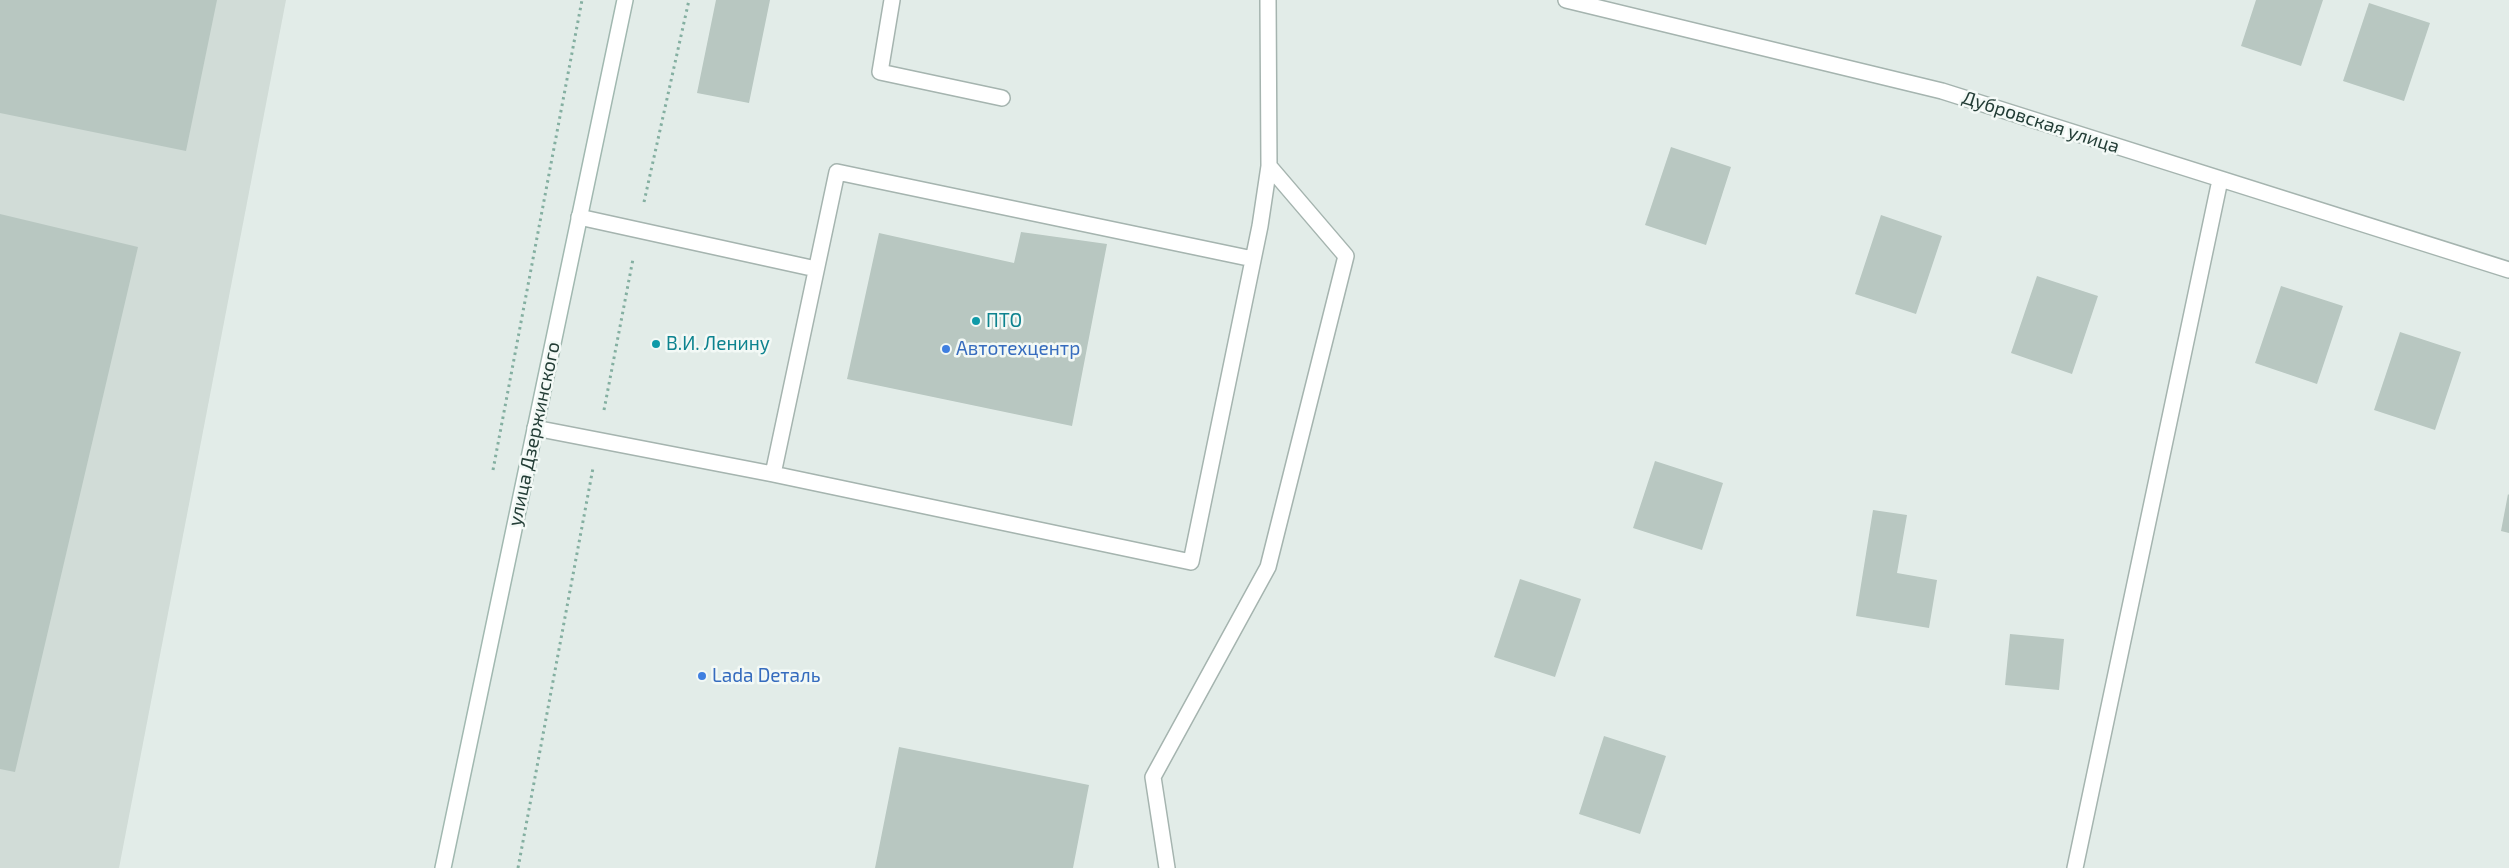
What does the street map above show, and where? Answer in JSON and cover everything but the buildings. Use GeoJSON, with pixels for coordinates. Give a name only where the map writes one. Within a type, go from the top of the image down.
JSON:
{"type":"FeatureCollection","features":[{"type":"Feature","properties":{"kind":"street","name":"улица Дзержинского"},"geometry":{"type":"LineString","coordinates":[[446,868],[535,428],[625,0]]}},
{"type":"Feature","properties":{"kind":"street"},"geometry":{"type":"LineString","coordinates":[[892,0],[880,72],[1002,98]]}},
{"type":"Feature","properties":{"kind":"street"},"geometry":{"type":"LineString","coordinates":[[535,428],[773,474],[1191,562],[1253,259],[1269,166],[1268,0]]}},
{"type":"Feature","properties":{"kind":"street","name":"Дубровская улица"},"geometry":{"type":"LineString","coordinates":[[1566,0],[1942,91],[2509,270]]}},
{"type":"Feature","properties":{"kind":"street"},"geometry":{"type":"LineString","coordinates":[[1167,868],[1153,777],[1268,567],[1346,256],[1269,166]]}},
{"type":"Feature","properties":{"kind":"street"},"geometry":{"type":"LineString","coordinates":[[773,474],[837,172],[1253,259]]}},
{"type":"Feature","properties":{"kind":"street"},"geometry":{"type":"LineString","coordinates":[[2075,868],[2220,180]]}},
{"type":"Feature","properties":{"kind":"street"},"geometry":{"type":"LineString","coordinates":[[580,217],[816,269]]}},
{"type":"Feature","properties":{"kind":"path"},"geometry":{"type":"LineString","coordinates":[[493,472],[582,0]]}},
{"type":"Feature","properties":{"kind":"shaded area"},"geometry":{"type":"Polygon","coordinates":[[[0,0],[286,0],[119,868],[0,868],[0,0]]]}},
{"type":"Feature","properties":{"kind":"place","name":"ПТО"},"geometry":{"type":"Point","coordinates":[976,321]}},
{"type":"Feature","properties":{"kind":"place","name":"В.И. Ленину"},"geometry":{"type":"Point","coordinates":[656,344]}},
{"type":"Feature","properties":{"kind":"place","name":"Автотехцентр"},"geometry":{"type":"Point","coordinates":[946,349]}},
{"type":"Feature","properties":{"kind":"place","name":"Lada Dеталь"},"geometry":{"type":"Point","coordinates":[702,676]}}]}
